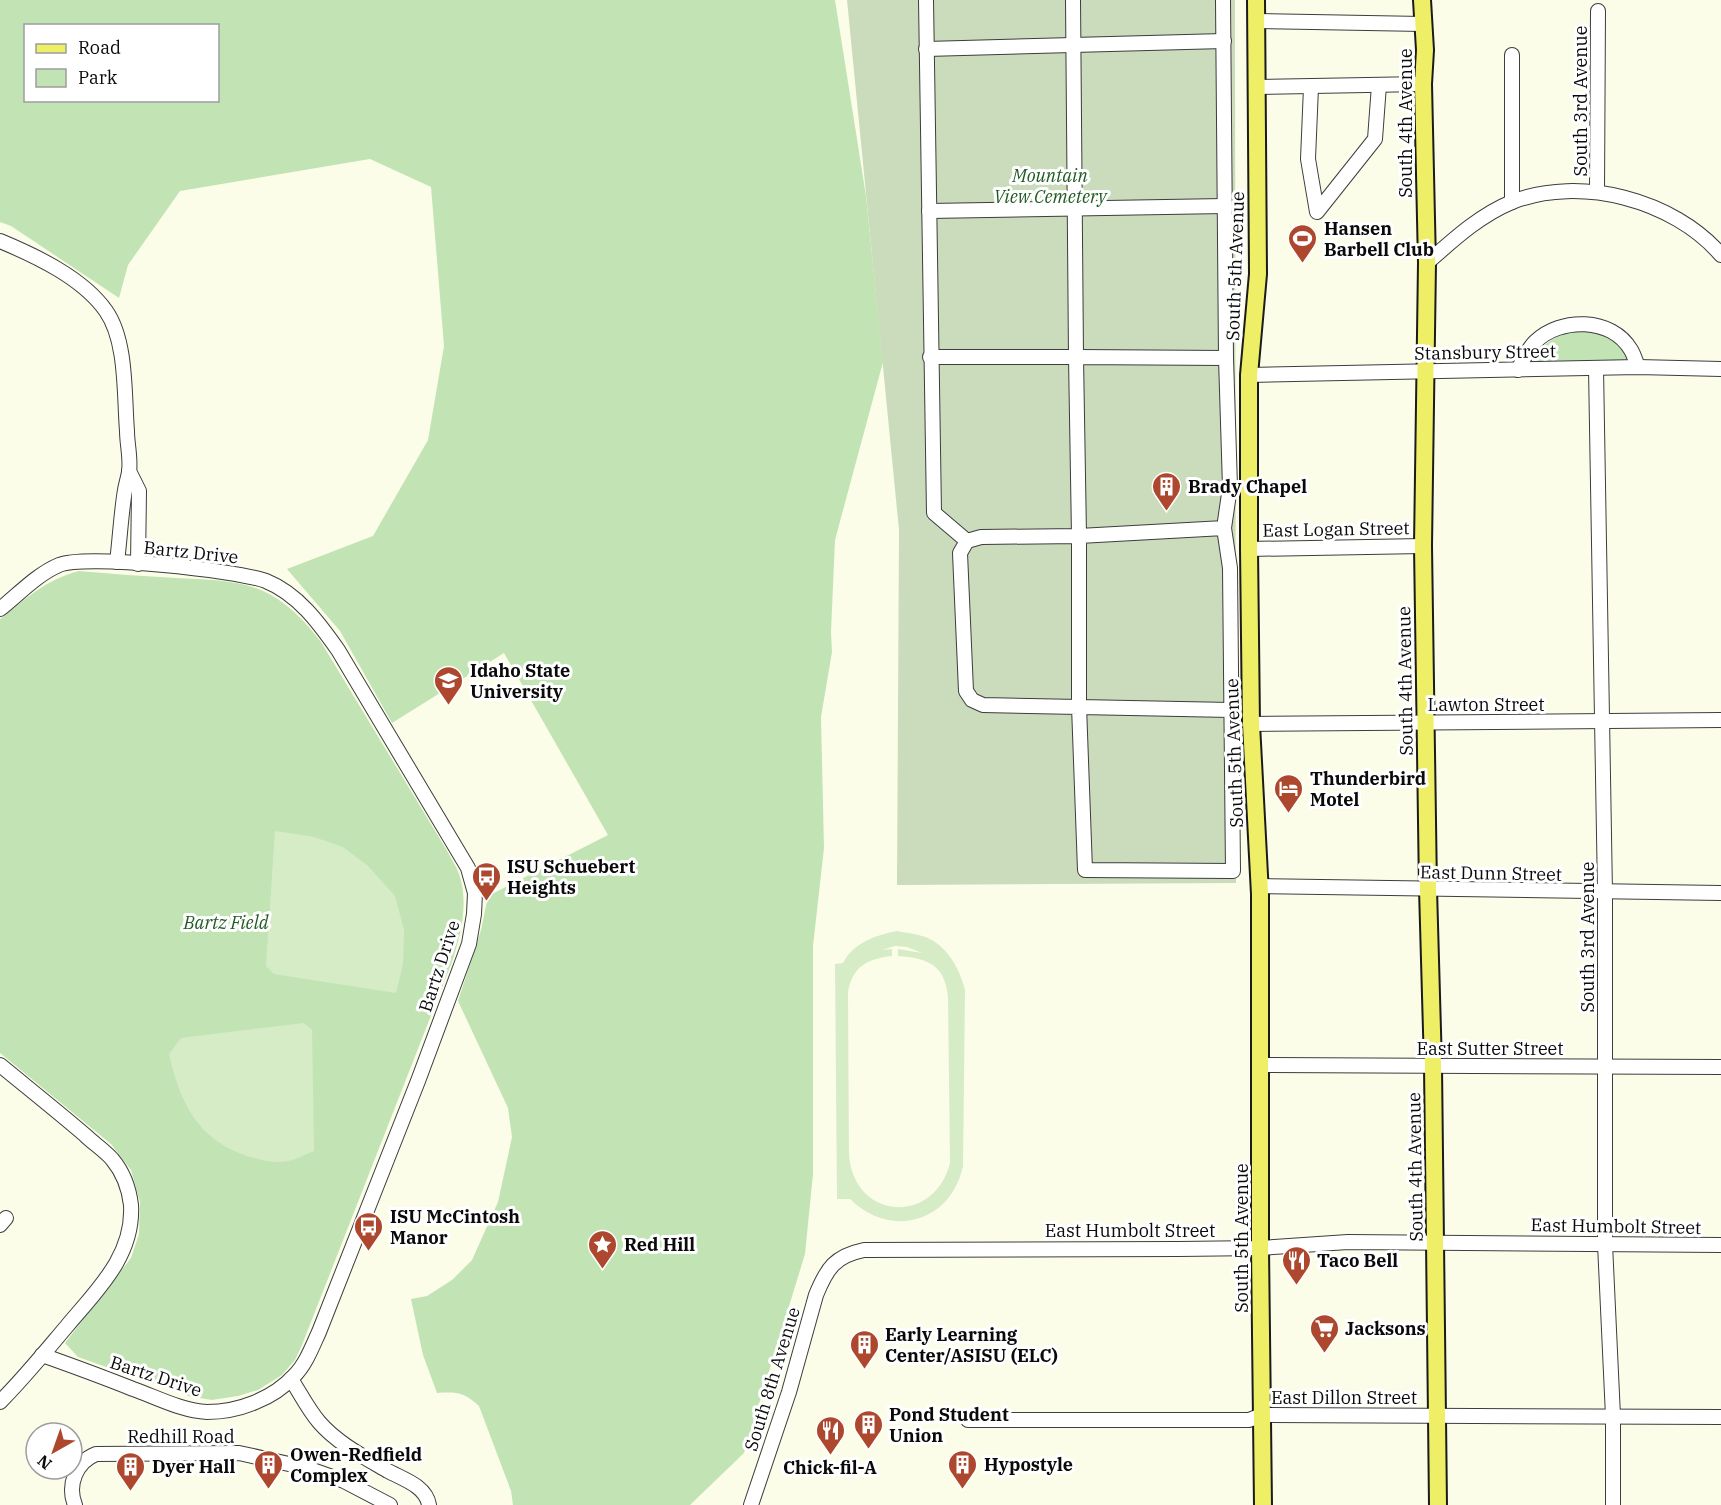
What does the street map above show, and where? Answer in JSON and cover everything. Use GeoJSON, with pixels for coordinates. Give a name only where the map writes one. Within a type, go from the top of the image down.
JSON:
{"type":"FeatureCollection","features":[{"type":"Feature","properties":{"kind":"main road","name":"South 5th Avenue"},"geometry":{"type":"LineString","coordinates":[[1256,0],[1258,274],[1249,375],[1251,724],[1260,886],[1263,1505]]}},
{"type":"Feature","properties":{"kind":"main road","name":"South 4th Avenue"},"geometry":{"type":"LineString","coordinates":[[1422,0],[1427,263],[1423,546],[1436,1241],[1438,1505]]}},
{"type":"Feature","properties":{"kind":"street"},"geometry":{"type":"LineString","coordinates":[[926,0],[934,513],[967,541]]}},
{"type":"Feature","properties":{"kind":"street"},"geometry":{"type":"LineString","coordinates":[[1073,0],[1079,706],[1084,870],[1233,871],[1230,568],[1224,528],[1230,487],[1226,358],[1223,0]]}},
{"type":"Feature","properties":{"kind":"street","name":"South 3rd Avenue"},"geometry":{"type":"LineString","coordinates":[[1597,191],[1598,11]]}},
{"type":"Feature","properties":{"kind":"street"},"geometry":{"type":"LineString","coordinates":[[1256,21],[1423,24]]}},
{"type":"Feature","properties":{"kind":"street"},"geometry":{"type":"LineString","coordinates":[[926,49],[1224,41]]}},
{"type":"Feature","properties":{"kind":"street"},"geometry":{"type":"LineString","coordinates":[[1512,55],[1512,202]]}},
{"type":"Feature","properties":{"kind":"street"},"geometry":{"type":"LineString","coordinates":[[1256,87],[1423,84]]}},
{"type":"Feature","properties":{"kind":"street"},"geometry":{"type":"LineString","coordinates":[[1311,87],[1308,159],[1317,212],[1375,139],[1379,85]]}},
{"type":"Feature","properties":{"kind":"street"},"geometry":{"type":"LineString","coordinates":[[1427,263],[1476,222],[1512,202],[1551,192],[1597,191],[1658,208],[1707,239],[1721,255]]}},
{"type":"Feature","properties":{"kind":"street"},"geometry":{"type":"LineString","coordinates":[[929,211],[1225,206]]}},
{"type":"Feature","properties":{"kind":"street"},"geometry":{"type":"LineString","coordinates":[[0,241],[49,264],[78,284],[100,303],[114,325],[123,373],[129,471],[125,487],[117,562]]}},
{"type":"Feature","properties":{"kind":"street"},"geometry":{"type":"LineString","coordinates":[[1518,370],[1535,341],[1549,331],[1566,325],[1585,323],[1602,327],[1620,338],[1631,349],[1638,367]]}},
{"type":"Feature","properties":{"kind":"street"},"geometry":{"type":"LineString","coordinates":[[930,357],[1226,358]]}},
{"type":"Feature","properties":{"kind":"street","name":"Stansbury Street"},"geometry":{"type":"LineString","coordinates":[[1249,375],[1638,367],[1721,369]]}},
{"type":"Feature","properties":{"kind":"street","name":"South 3rd Avenue"},"geometry":{"type":"LineString","coordinates":[[1596,368],[1604,721],[1605,1244],[1613,1505]]}},
{"type":"Feature","properties":{"kind":"street"},"geometry":{"type":"LineString","coordinates":[[129,471],[139,491],[138,564]]}},
{"type":"Feature","properties":{"kind":"street"},"geometry":{"type":"LineString","coordinates":[[1224,528],[1079,536],[981,537],[967,541],[960,553],[966,691],[972,700],[983,705],[1231,710]]}},
{"type":"Feature","properties":{"kind":"street","name":"East Logan Street"},"geometry":{"type":"LineString","coordinates":[[1250,549],[1423,546]]}},
{"type":"Feature","properties":{"kind":"street","name":"Bartz Drive"},"geometry":{"type":"LineString","coordinates":[[0,609],[38,578],[60,565],[80,561],[117,562],[228,573],[267,582],[286,593],[303,606],[322,626],[344,660],[468,868],[475,892],[469,944],[448,1001],[319,1332],[307,1358],[291,1379],[260,1401],[236,1408],[207,1412],[181,1406],[42,1355]]}},
{"type":"Feature","properties":{"kind":"street","name":"Lawton Street"},"geometry":{"type":"LineString","coordinates":[[1251,724],[1721,720]]}},
{"type":"Feature","properties":{"kind":"street","name":"East Dunn Street"},"geometry":{"type":"LineString","coordinates":[[1260,886],[1721,893]]}},
{"type":"Feature","properties":{"kind":"street"},"geometry":{"type":"LineString","coordinates":[[0,1065],[112,1159],[124,1178],[130,1197],[132,1216],[123,1253],[112,1272],[0,1401]]}},
{"type":"Feature","properties":{"kind":"street","name":"East Sutter Street"},"geometry":{"type":"LineString","coordinates":[[1260,1065],[1721,1067]]}},
{"type":"Feature","properties":{"kind":"street","name":"East Humbolt Street"},"geometry":{"type":"LineString","coordinates":[[831,1266],[848,1254],[864,1250],[1260,1248],[1348,1242],[1436,1241],[1721,1245]]}},
{"type":"Feature","properties":{"kind":"street","name":"South 8th Avenue"},"geometry":{"type":"LineString","coordinates":[[751,1505],[785,1403],[816,1295],[831,1266]]}},
{"type":"Feature","properties":{"kind":"street"},"geometry":{"type":"LineString","coordinates":[[291,1379],[319,1422],[332,1435],[415,1485],[424,1492],[429,1505]]}},
{"type":"Feature","properties":{"kind":"street","name":"East Dillon Street"},"geometry":{"type":"LineString","coordinates":[[968,1420],[1249,1419],[1262,1415],[1721,1417]]}},
{"type":"Feature","properties":{"kind":"street","name":"Redhill Road"},"geometry":{"type":"LineString","coordinates":[[75,1505],[72,1490],[76,1470],[85,1458],[96,1454],[114,1453],[239,1453],[307,1468],[344,1481],[390,1505]]}},
{"type":"Feature","properties":{"kind":"green space"},"geometry":{"type":"Polygon","coordinates":[[[0,0],[835,0],[866,196],[883,362],[835,540],[832,652],[821,717],[824,848],[813,946],[813,1174],[805,1254],[744,1453],[690,1505],[513,1505],[511,1491],[479,1406],[460,1394],[437,1393],[423,1355],[411,1299],[427,1296],[452,1280],[472,1260],[498,1202],[512,1137],[508,1108],[458,1001],[481,930],[488,896],[608,835],[504,653],[392,723],[340,631],[287,569],[373,536],[428,440],[444,346],[431,187],[370,159],[180,191],[128,265],[119,298],[11,226],[0,222],[0,0]]]}},
{"type":"Feature","properties":{"kind":"green space","name":"Mountain View Cemetery"},"geometry":{"type":"Polygon","coordinates":[[[847,0],[1235,0],[1236,883],[897,885],[899,530],[847,0]]]}},
{"type":"Feature","properties":{"kind":"green space"},"geometry":{"type":"Polygon","coordinates":[[[1573,331],[1589,332],[1612,340],[1618,344],[1627,358],[1625,363],[1535,363],[1533,359],[1545,345],[1560,335],[1573,331]]]}},
{"type":"Feature","properties":{"kind":"green space","name":"Bartz Field"},"geometry":{"type":"Polygon","coordinates":[[[79,571],[237,583],[260,590],[285,604],[321,642],[446,849],[458,871],[462,885],[463,918],[452,962],[302,1345],[295,1360],[282,1375],[258,1390],[238,1396],[212,1400],[188,1396],[78,1357],[65,1343],[131,1258],[139,1234],[140,1202],[131,1170],[111,1144],[0,1053],[0,619],[46,585],[79,571]]]}},
{"type":"Feature","properties":{"kind":"green space"},"geometry":{"type":"Polygon","coordinates":[[[275,831],[314,837],[343,847],[368,866],[395,896],[404,930],[403,964],[396,993],[274,974],[266,966],[275,831]]]}},
{"type":"Feature","properties":{"kind":"green space"},"geometry":{"type":"Polygon","coordinates":[[[897,931],[918,935],[937,943],[953,961],[965,990],[963,1166],[956,1185],[946,1201],[933,1212],[917,1219],[900,1221],[883,1219],[866,1211],[850,1199],[837,1199],[835,964],[843,963],[859,945],[897,931]],[[895,946],[882,950],[892,949],[892,956],[875,959],[862,965],[853,976],[848,992],[849,1155],[854,1177],[865,1193],[879,1203],[895,1207],[912,1205],[928,1197],[941,1183],[950,1163],[946,986],[939,970],[933,965],[926,961],[898,956],[898,949],[922,953],[907,947],[895,946]]]}},
{"type":"Feature","properties":{"kind":"green space"},"geometry":{"type":"Polygon","coordinates":[[[304,1023],[312,1030],[314,1151],[291,1160],[273,1162],[247,1156],[215,1140],[193,1117],[173,1071],[169,1054],[181,1038],[304,1023]]]}},
{"type":"Feature","properties":{"kind":"place","name":"Hansen Barbell Club"},"geometry":{"type":"Point","coordinates":[1303,264]}},
{"type":"Feature","properties":{"kind":"place","name":"Brady Chapel"},"geometry":{"type":"Point","coordinates":[1167,512]}},
{"type":"Feature","properties":{"kind":"place","name":"Idaho State University"},"geometry":{"type":"Point","coordinates":[449,706]}},
{"type":"Feature","properties":{"kind":"place","name":"Thunderbird Motel"},"geometry":{"type":"Point","coordinates":[1289,814]}},
{"type":"Feature","properties":{"kind":"place","name":"ISU Schuebert Heights"},"geometry":{"type":"Point","coordinates":[486,902]}},
{"type":"Feature","properties":{"kind":"place","name":"ISU McCintosh Manor"},"geometry":{"type":"Point","coordinates":[369,1252]}},
{"type":"Feature","properties":{"kind":"place","name":"Red Hill"},"geometry":{"type":"Point","coordinates":[603,1270]}},
{"type":"Feature","properties":{"kind":"place","name":"Taco Bell"},"geometry":{"type":"Point","coordinates":[1296,1286]}},
{"type":"Feature","properties":{"kind":"place","name":"Jacksons"},"geometry":{"type":"Point","coordinates":[1324,1354]}},
{"type":"Feature","properties":{"kind":"place","name":"Early Learning Center/ASISU (ELC)"},"geometry":{"type":"Point","coordinates":[864,1370]}},
{"type":"Feature","properties":{"kind":"place","name":"Pond Student Union"},"geometry":{"type":"Point","coordinates":[868,1450]}},
{"type":"Feature","properties":{"kind":"place","name":"Chick-fil-A"},"geometry":{"type":"Point","coordinates":[830,1456]}},
{"type":"Feature","properties":{"kind":"place","name":"Owen-Redfield Complex"},"geometry":{"type":"Point","coordinates":[269,1490]}},
{"type":"Feature","properties":{"kind":"place","name":"Hypostyle"},"geometry":{"type":"Point","coordinates":[963,1490]}},
{"type":"Feature","properties":{"kind":"place","name":"Dyer Hall"},"geometry":{"type":"Point","coordinates":[131,1492]}}]}
